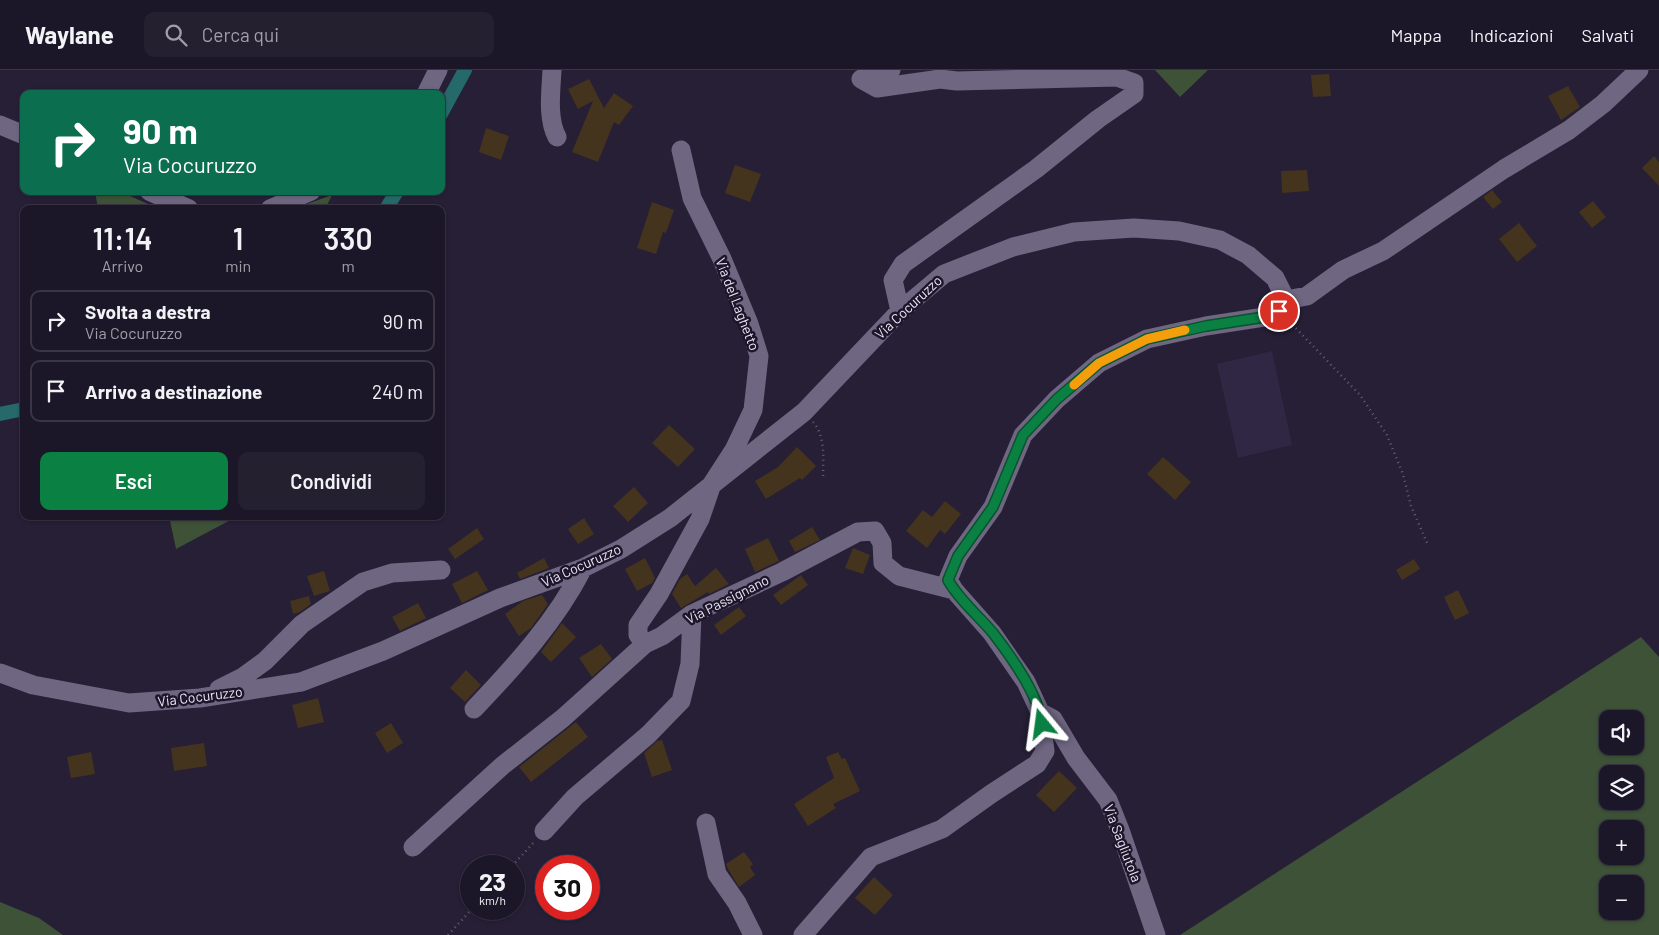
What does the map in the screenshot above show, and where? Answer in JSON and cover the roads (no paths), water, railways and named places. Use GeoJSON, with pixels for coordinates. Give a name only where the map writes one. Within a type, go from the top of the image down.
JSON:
{"type":"FeatureCollection","features":[{"type":"Feature","properties":{"kind":"street"},"geometry":{"type":"LineString","coordinates":[[428,90],[438,70]]}},
{"type":"Feature","properties":{"kind":"street"},"geometry":{"type":"LineString","coordinates":[[552,70],[551,105],[553,130],[557,137]]}},
{"type":"Feature","properties":{"kind":"street"},"geometry":{"type":"LineString","coordinates":[[891,70],[861,79],[877,88],[940,80],[1117,77],[1134,83],[1134,94],[1098,119],[1036,169],[903,264],[893,280],[900,311]]}},
{"type":"Feature","properties":{"kind":"street"},"geometry":{"type":"LineString","coordinates":[[803,935],[871,857],[942,829],[1037,764],[1045,751],[1040,712],[1026,682],[992,633],[954,590],[948,580],[958,556],[993,507],[1023,435],[1057,399],[1099,363],[1147,339],[1206,326],[1271,316],[1283,306],[1307,296],[1343,270],[1390,247],[1504,169],[1569,130],[1602,104],[1639,70]]}},
{"type":"Feature","properties":{"kind":"street"},"geometry":{"type":"LineString","coordinates":[[0,125],[20,133]]}},
{"type":"Feature","properties":{"kind":"street","name":"Via del Laghetto"},"geometry":{"type":"LineString","coordinates":[[681,150],[692,198],[722,259],[746,316],[759,356],[753,410],[734,450],[712,484]]}},
{"type":"Feature","properties":{"kind":"street"},"geometry":{"type":"LineString","coordinates":[[158,195],[180,205]]}},
{"type":"Feature","properties":{"kind":"street"},"geometry":{"type":"LineString","coordinates":[[279,205],[302,195]]}},
{"type":"Feature","properties":{"kind":"street","name":"Via Cocuruzzo"},"geometry":{"type":"LineString","coordinates":[[0,673],[33,684],[129,703],[200,698],[300,682],[383,651],[500,598],[583,568],[621,549],[670,518],[804,412],[900,311],[944,274],[1013,248],[1074,232],[1134,228],[1179,231],[1220,240],[1248,255],[1275,278],[1283,306]]}},
{"type":"Feature","properties":{"kind":"street"},"geometry":{"type":"LineString","coordinates":[[645,644],[638,635],[638,625],[659,594],[700,519],[712,484]]}},
{"type":"Feature","properties":{"kind":"street","name":"Via Passignano"},"geometry":{"type":"LineString","coordinates":[[413,847],[502,766],[563,718],[645,644],[662,636],[692,614],[782,572],[858,532],[875,531],[882,543],[883,564],[899,576],[954,590]]}},
{"type":"Feature","properties":{"kind":"street"},"geometry":{"type":"LineString","coordinates":[[474,709],[554,618],[583,568]]}},
{"type":"Feature","properties":{"kind":"street"},"geometry":{"type":"LineString","coordinates":[[200,698],[242,677],[265,661],[302,624],[363,582],[392,573],[441,570]]}},
{"type":"Feature","properties":{"kind":"street"},"geometry":{"type":"LineString","coordinates":[[544,831],[575,797],[648,735],[681,701],[690,664],[692,614]]}},
{"type":"Feature","properties":{"kind":"street","name":"Via Sagliutola"},"geometry":{"type":"LineString","coordinates":[[1040,712],[1053,719],[1076,758],[1108,800],[1156,935]]}},
{"type":"Feature","properties":{"kind":"street"},"geometry":{"type":"LineString","coordinates":[[706,823],[717,874],[737,904],[753,935]]}},
{"type":"Feature","properties":{"kind":"waterway"},"geometry":{"type":"LineString","coordinates":[[445,107],[465,70]]}},
{"type":"Feature","properties":{"kind":"waterway"},"geometry":{"type":"LineString","coordinates":[[388,205],[395,195]]}},
{"type":"Feature","properties":{"kind":"waterway"},"geometry":{"type":"LineString","coordinates":[[0,414],[20,410]]}}]}
